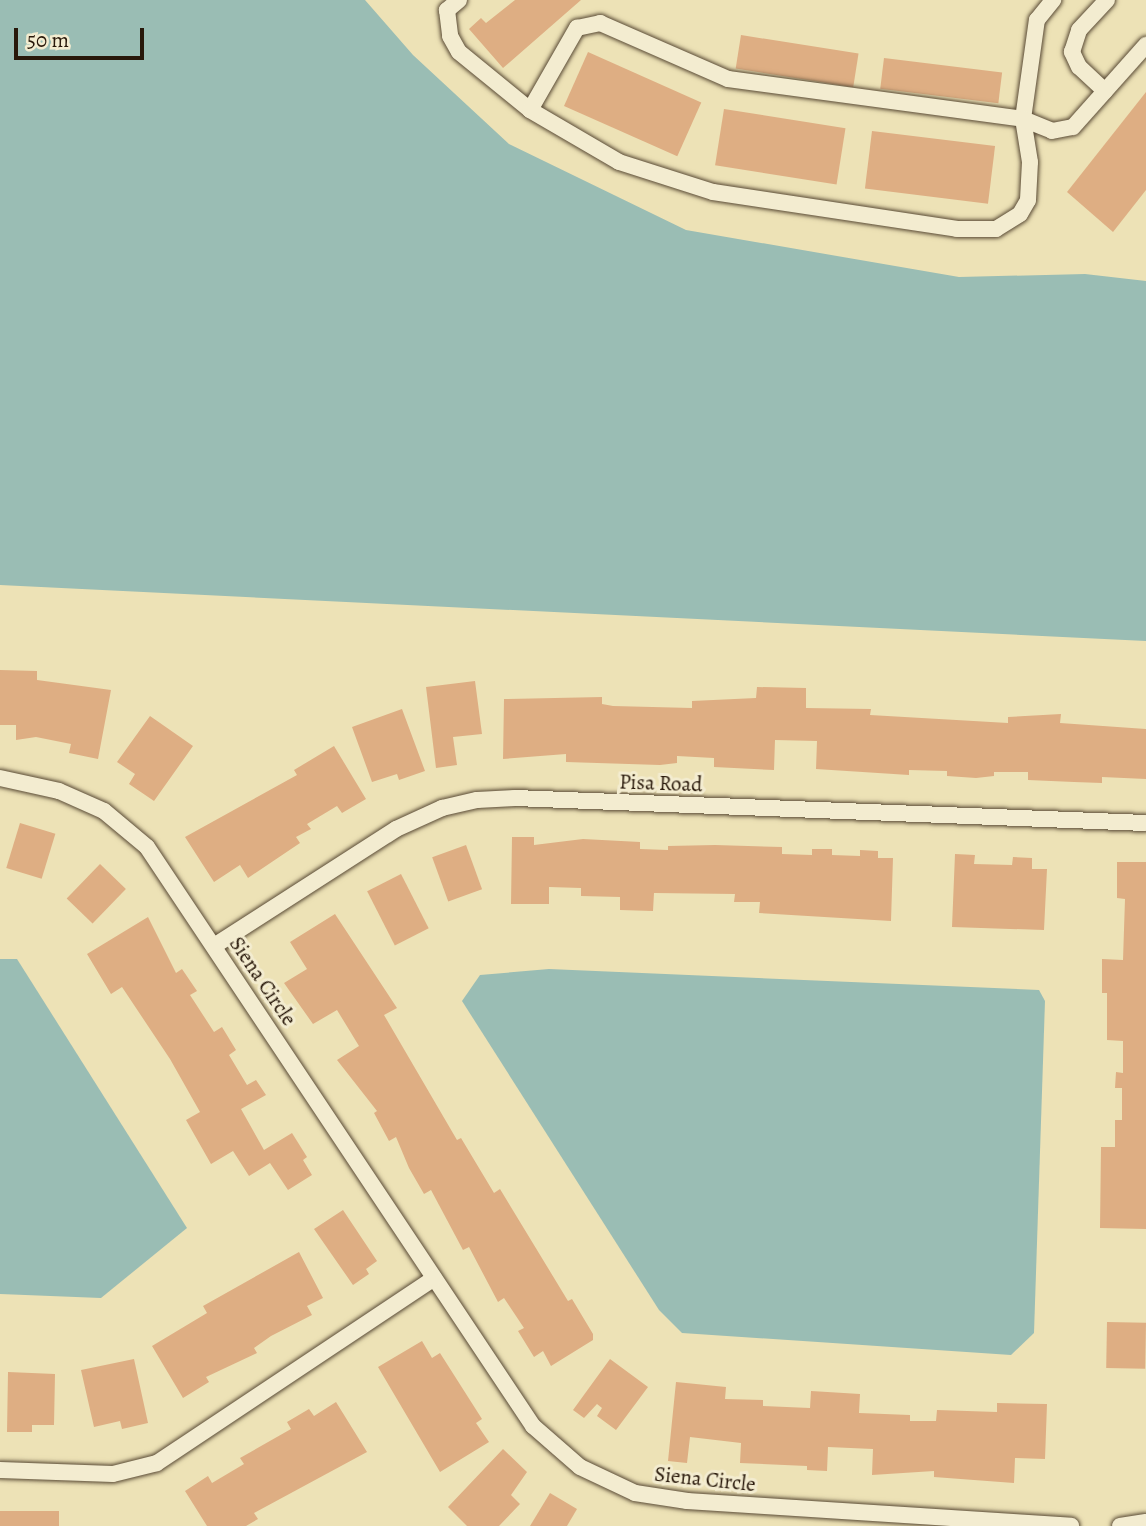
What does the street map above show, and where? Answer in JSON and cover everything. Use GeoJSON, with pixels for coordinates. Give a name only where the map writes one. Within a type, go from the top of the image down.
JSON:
{"type":"FeatureCollection","features":[{"type":"Feature","properties":{"kind":"street"},"geometry":{"type":"LineString","coordinates":[[459,0],[447,9],[450,36],[459,52],[530,110],[619,162],[713,192],[957,229],[996,229],[1020,214],[1028,200],[1030,163],[1023,119],[1037,20],[1053,0]]}},
{"type":"Feature","properties":{"kind":"street"},"geometry":{"type":"LineString","coordinates":[[1105,91],[1079,67],[1072,52],[1079,30],[1107,0]]}},
{"type":"Feature","properties":{"kind":"street"},"geometry":{"type":"LineString","coordinates":[[530,110],[577,28],[600,23],[728,79],[1023,119],[1052,131],[1073,127],[1146,45]]}},
{"type":"Feature","properties":{"kind":"street","name":"Siena Circle"},"geometry":{"type":"LineString","coordinates":[[0,778],[59,790],[104,811],[148,847],[533,1426],[580,1467],[635,1493],[687,1502],[1071,1526]]}},
{"type":"Feature","properties":{"kind":"street","name":"Pisa Road"},"geometry":{"type":"LineString","coordinates":[[214,946],[396,829],[442,807],[477,800],[515,798],[1146,823]]}},
{"type":"Feature","properties":{"kind":"street"},"geometry":{"type":"LineString","coordinates":[[0,1470],[113,1474],[157,1463],[434,1278]]}},
{"type":"Feature","properties":{"kind":"street"},"geometry":{"type":"LineString","coordinates":[[1120,1526],[1146,1522]]}},
{"type":"Feature","properties":{"kind":"water"},"geometry":{"type":"Polygon","coordinates":[[[0,0],[365,0],[413,55],[509,144],[686,230],[959,277],[1085,274],[1146,281],[1146,641],[0,585],[0,0]]]}},
{"type":"Feature","properties":{"kind":"water"},"geometry":{"type":"Polygon","coordinates":[[[0,959],[17,959],[187,1228],[101,1298],[0,1294],[0,959]]]}},
{"type":"Feature","properties":{"kind":"water"},"geometry":{"type":"Polygon","coordinates":[[[549,969],[1039,990],[1045,1001],[1034,1333],[1011,1355],[682,1333],[659,1310],[462,1001],[480,975],[549,969]]]}},
{"type":"Feature","properties":{"kind":"building"},"geometry":{"type":"Polygon","coordinates":[[[515,0],[581,0],[503,68],[469,29],[481,18],[486,23],[515,0]]]}},
{"type":"Feature","properties":{"kind":"building"},"geometry":{"type":"Polygon","coordinates":[[[741,35],[859,54],[853,87],[736,69],[741,35]]]}},
{"type":"Feature","properties":{"kind":"building"},"geometry":{"type":"Polygon","coordinates":[[[588,52],[701,102],[677,156],[564,106],[588,52]]]}},
{"type":"Feature","properties":{"kind":"building"},"geometry":{"type":"Polygon","coordinates":[[[884,58],[1002,73],[998,103],[880,89],[884,58]]]}},
{"type":"Feature","properties":{"kind":"building"},"geometry":{"type":"Polygon","coordinates":[[[1146,92],[1146,190],[1113,232],[1067,192],[1146,92]]]}},
{"type":"Feature","properties":{"kind":"building"},"geometry":{"type":"Polygon","coordinates":[[[724,109],[845,128],[837,185],[715,165],[724,109]]]}},
{"type":"Feature","properties":{"kind":"building"},"geometry":{"type":"Polygon","coordinates":[[[872,131],[995,146],[988,204],[865,189],[872,131]]]}},
{"type":"Feature","properties":{"kind":"building"},"geometry":{"type":"Polygon","coordinates":[[[0,670],[37,671],[37,680],[111,690],[98,759],[69,753],[71,744],[36,737],[16,740],[16,725],[0,725],[0,670]]]}},
{"type":"Feature","properties":{"kind":"building"},"geometry":{"type":"Polygon","coordinates":[[[475,681],[482,734],[453,737],[457,765],[436,768],[426,687],[475,681]]]}},
{"type":"Feature","properties":{"kind":"building"},"geometry":{"type":"Polygon","coordinates":[[[757,687],[806,688],[806,708],[871,709],[870,715],[1008,723],[1008,717],[1061,714],[1060,723],[1146,729],[1146,779],[1102,777],[1102,783],[1028,780],[1028,772],[994,772],[994,776],[976,778],[947,776],[947,771],[909,770],[909,775],[816,769],[817,741],[775,740],[774,770],[714,767],[714,758],[677,756],[677,763],[660,765],[566,762],[566,754],[503,759],[504,699],[602,697],[602,704],[613,706],[692,708],[692,701],[756,698],[757,687]]]}},
{"type":"Feature","properties":{"kind":"building"},"geometry":{"type":"Polygon","coordinates":[[[402,709],[425,771],[399,780],[397,774],[372,782],[352,727],[402,709]]]}},
{"type":"Feature","properties":{"kind":"building"},"geometry":{"type":"Polygon","coordinates":[[[150,716],[193,746],[154,801],[129,784],[135,774],[117,762],[150,716]]]}},
{"type":"Feature","properties":{"kind":"building"},"geometry":{"type":"Polygon","coordinates":[[[334,746],[366,799],[342,813],[337,806],[307,824],[311,829],[296,837],[300,843],[248,878],[240,865],[214,882],[185,837],[297,775],[294,770],[334,746]]]}},
{"type":"Feature","properties":{"kind":"building"},"geometry":{"type":"Polygon","coordinates":[[[20,823],[55,834],[42,879],[6,868],[20,823]]]}},
{"type":"Feature","properties":{"kind":"building"},"geometry":{"type":"Polygon","coordinates":[[[512,837],[534,837],[534,845],[583,839],[640,842],[640,849],[668,850],[668,846],[715,845],[782,847],[782,854],[812,855],[812,849],[832,849],[832,855],[860,856],[860,850],[878,851],[878,858],[893,858],[891,921],[759,913],[760,902],[734,902],[735,894],[654,893],[653,911],[620,910],[620,897],[581,896],[581,888],[549,887],[549,904],[511,904],[512,837]]]}},
{"type":"Feature","properties":{"kind":"building"},"geometry":{"type":"Polygon","coordinates":[[[466,845],[482,889],[448,901],[432,857],[466,845]]]}},
{"type":"Feature","properties":{"kind":"building"},"geometry":{"type":"Polygon","coordinates":[[[955,854],[975,855],[974,864],[1012,865],[1013,857],[1032,858],[1032,869],[1047,869],[1044,930],[952,927],[955,854]]]}},
{"type":"Feature","properties":{"kind":"building"},"geometry":{"type":"Polygon","coordinates":[[[1117,862],[1146,862],[1146,1229],[1100,1228],[1101,1147],[1115,1147],[1115,1120],[1122,1120],[1122,1088],[1115,1088],[1116,1072],[1123,1073],[1123,1041],[1107,1040],[1107,993],[1102,993],[1102,959],[1123,960],[1125,899],[1117,898],[1117,862]]]}},
{"type":"Feature","properties":{"kind":"building"},"geometry":{"type":"Polygon","coordinates":[[[100,864],[126,889],[93,924],[67,899],[100,864]]]}},
{"type":"Feature","properties":{"kind":"building"},"geometry":{"type":"Polygon","coordinates":[[[401,874],[429,928],[395,946],[367,891],[401,874]]]}},
{"type":"Feature","properties":{"kind":"building"},"geometry":{"type":"Polygon","coordinates":[[[335,914],[397,1008],[384,1015],[457,1140],[461,1138],[494,1193],[500,1189],[568,1301],[572,1299],[593,1334],[593,1340],[551,1366],[543,1351],[534,1357],[518,1331],[524,1328],[504,1298],[498,1302],[469,1247],[463,1250],[431,1190],[424,1194],[396,1137],[389,1141],[374,1113],[377,1111],[337,1060],[359,1046],[337,1010],[313,1024],[284,983],[307,969],[290,942],[335,914]]]}},
{"type":"Feature","properties":{"kind":"building"},"geometry":{"type":"Polygon","coordinates":[[[148,917],[176,973],[182,969],[197,991],[190,995],[214,1032],[222,1027],[236,1050],[229,1055],[247,1085],[256,1080],[266,1095],[241,1109],[264,1150],[292,1133],[307,1157],[303,1160],[312,1175],[288,1190],[270,1163],[249,1176],[233,1151],[211,1164],[186,1120],[200,1112],[170,1059],[122,987],[111,994],[87,954],[148,917]]]}},
{"type":"Feature","properties":{"kind":"building"},"geometry":{"type":"Polygon","coordinates":[[[343,1210],[377,1261],[366,1269],[369,1274],[353,1285],[314,1229],[343,1210]]]}},
{"type":"Feature","properties":{"kind":"building"},"geometry":{"type":"Polygon","coordinates":[[[299,1252],[323,1298],[307,1306],[312,1315],[271,1336],[254,1348],[257,1353],[206,1377],[209,1382],[183,1398],[152,1346],[207,1313],[203,1306],[299,1252]]]}},
{"type":"Feature","properties":{"kind":"building"},"geometry":{"type":"Polygon","coordinates":[[[1107,1322],[1146,1323],[1145,1369],[1106,1368],[1107,1322]]]}},
{"type":"Feature","properties":{"kind":"building"},"geometry":{"type":"Polygon","coordinates":[[[422,1341],[432,1358],[440,1353],[482,1419],[476,1423],[489,1442],[440,1472],[378,1367],[422,1341]]]}},
{"type":"Feature","properties":{"kind":"building"},"geometry":{"type":"Polygon","coordinates":[[[134,1359],[148,1423],[122,1429],[120,1421],[94,1427],[81,1370],[134,1359]]]}},
{"type":"Feature","properties":{"kind":"building"},"geometry":{"type":"Polygon","coordinates":[[[610,1359],[648,1387],[616,1430],[597,1416],[602,1408],[597,1404],[584,1418],[573,1410],[610,1359]]]}},
{"type":"Feature","properties":{"kind":"building"},"geometry":{"type":"Polygon","coordinates":[[[8,1372],[55,1374],[54,1425],[32,1425],[32,1432],[7,1432],[8,1372]]]}},
{"type":"Feature","properties":{"kind":"building"},"geometry":{"type":"Polygon","coordinates":[[[676,1382],[726,1387],[725,1399],[763,1400],[763,1406],[810,1408],[811,1391],[860,1394],[859,1413],[910,1415],[910,1421],[936,1421],[937,1410],[997,1412],[997,1403],[1047,1404],[1045,1459],[1015,1458],[1014,1483],[934,1477],[934,1471],[872,1475],[873,1449],[828,1447],[827,1471],[807,1470],[807,1466],[740,1463],[741,1443],[690,1437],[687,1463],[668,1461],[676,1382]]]}},
{"type":"Feature","properties":{"kind":"building"},"geometry":{"type":"Polygon","coordinates":[[[336,1402],[367,1452],[254,1513],[258,1519],[246,1526],[207,1526],[185,1491],[208,1476],[212,1483],[244,1464],[240,1458],[291,1429],[287,1422],[309,1409],[314,1416],[336,1402]]]}},
{"type":"Feature","properties":{"kind":"building"},"geometry":{"type":"Polygon","coordinates":[[[503,1449],[527,1472],[511,1495],[520,1504],[499,1526],[467,1526],[448,1507],[503,1449]]]}},
{"type":"Feature","properties":{"kind":"building"},"geometry":{"type":"Polygon","coordinates":[[[550,1493],[577,1509],[567,1526],[530,1526],[550,1493]]]}},
{"type":"Feature","properties":{"kind":"building"},"geometry":{"type":"Polygon","coordinates":[[[0,1511],[59,1511],[59,1526],[0,1526],[0,1511]]]}}]}
